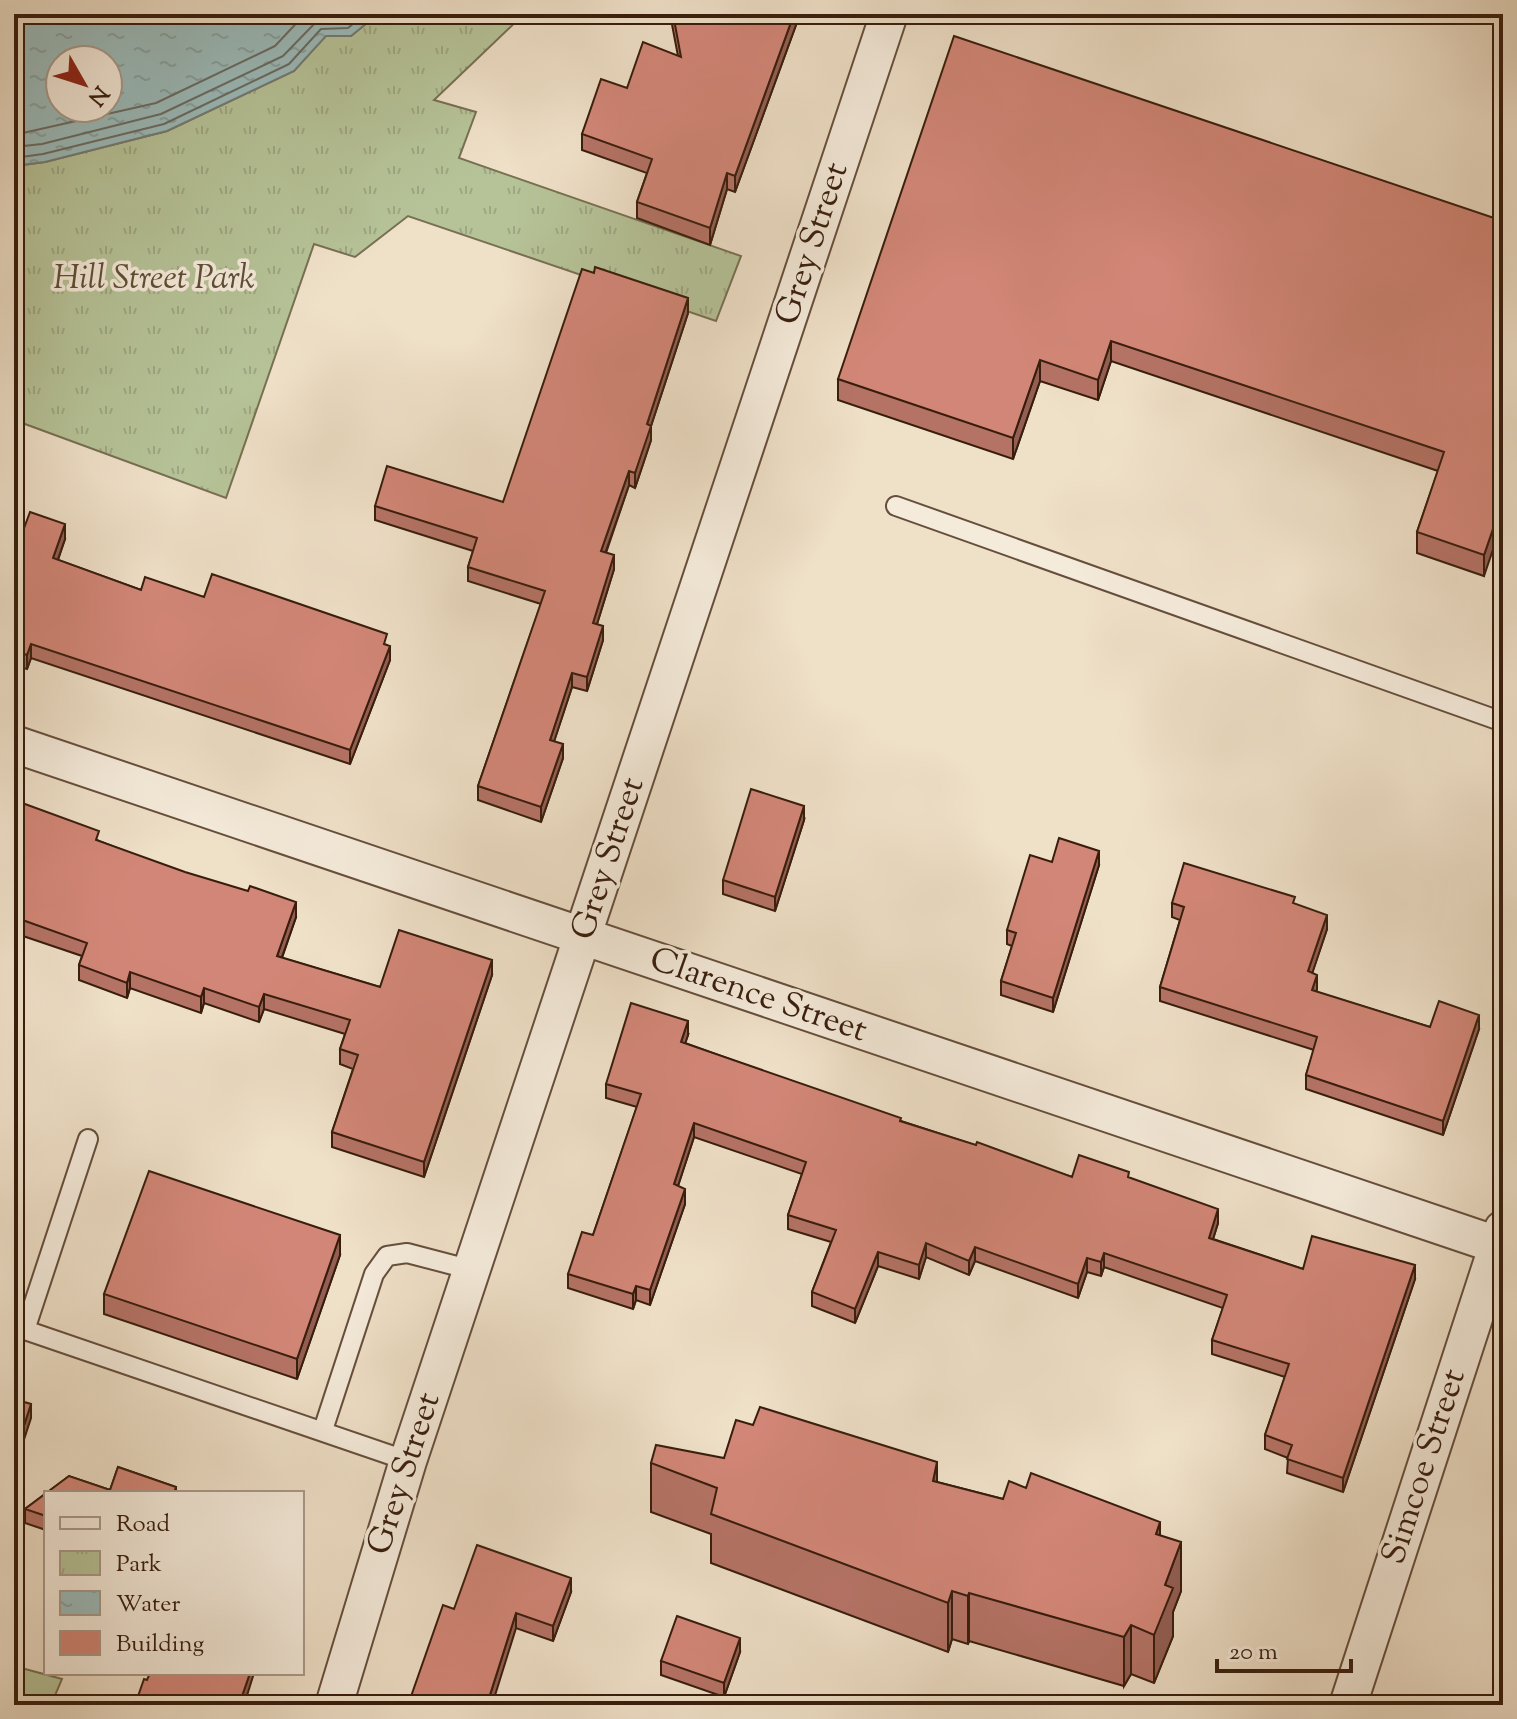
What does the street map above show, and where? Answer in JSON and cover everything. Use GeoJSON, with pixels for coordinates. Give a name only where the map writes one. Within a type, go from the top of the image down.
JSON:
{"type":"FeatureCollection","features":[{"type":"Feature","properties":{"kind":"street","name":"Grey Street"},"geometry":{"type":"LineString","coordinates":[[334,1705],[408,1461],[889,14]]}},
{"type":"Feature","properties":{"kind":"street","name":"Clarence Street"},"geometry":{"type":"LineString","coordinates":[[14,744],[583,937],[1501,1241]]}},
{"type":"Feature","properties":{"kind":"street","name":"Simcoe Street"},"geometry":{"type":"LineString","coordinates":[[1348,1705],[1501,1241]]}},
{"type":"Feature","properties":{"kind":"lane"},"geometry":{"type":"LineString","coordinates":[[896,506],[1503,722]]}},
{"type":"Feature","properties":{"kind":"lane"},"geometry":{"type":"LineString","coordinates":[[88,1139],[25,1330],[408,1461]]}},
{"type":"Feature","properties":{"kind":"lane"},"geometry":{"type":"LineString","coordinates":[[323,1430],[374,1274],[387,1256],[407,1253],[472,1270]]}},
{"type":"Feature","properties":{"kind":"green space","name":"Hill Street Park"},"geometry":{"type":"Polygon","coordinates":[[[378,14],[524,14],[434,100],[476,112],[459,158],[741,256],[716,321],[408,216],[355,257],[314,244],[226,498],[14,420],[14,166],[45,162],[167,131],[294,71],[326,35],[351,36],[378,14]]]}},
{"type":"Feature","properties":{"kind":"green space"},"geometry":{"type":"Polygon","coordinates":[[[14,1666],[62,1679],[51,1705],[14,1705],[14,1666]]]}},
{"type":"Feature","properties":{"kind":"water"},"geometry":{"type":"Polygon","coordinates":[[[14,14],[378,14],[351,36],[326,36],[294,71],[167,131],[45,162],[14,166],[14,14]]]}},
{"type":"Feature","properties":{"kind":"building"},"geometry":{"type":"Polygon","coordinates":[[[673,14],[794,14],[735,176],[727,173],[710,228],[637,202],[652,159],[582,134],[601,79],[627,88],[643,42],[681,57],[673,14]]]}},
{"type":"Feature","properties":{"kind":"building"},"geometry":{"type":"Polygon","coordinates":[[[954,36],[1503,221],[1503,500],[1484,555],[1417,532],[1444,452],[1111,341],[1098,380],[1040,360],[1013,438],[838,379],[954,36]]]}},
{"type":"Feature","properties":{"kind":"building"},"geometry":{"type":"Polygon","coordinates":[[[595,267],[688,298],[647,424],[651,426],[635,473],[629,471],[601,551],[614,555],[593,623],[603,626],[587,677],[572,673],[550,740],[563,744],[541,807],[478,786],[545,591],[468,567],[477,538],[375,506],[387,466],[503,502],[582,269],[594,273],[595,267]]]}},
{"type":"Feature","properties":{"kind":"building"},"geometry":{"type":"Polygon","coordinates":[[[30,512],[65,524],[53,558],[141,590],[145,577],[204,597],[212,574],[387,634],[384,644],[390,646],[350,750],[31,644],[27,655],[14,651],[14,537],[20,539],[30,512]]]}},
{"type":"Feature","properties":{"kind":"building"},"geometry":{"type":"Polygon","coordinates":[[[751,789],[804,806],[775,897],[723,880],[751,789]]]}},
{"type":"Feature","properties":{"kind":"building"},"geometry":{"type":"Polygon","coordinates":[[[14,800],[99,831],[96,840],[185,872],[248,891],[250,886],[296,902],[277,956],[380,987],[399,930],[492,960],[424,1162],[332,1132],[358,1055],[340,1049],[350,1020],[264,994],[259,1007],[204,988],[201,997],[130,972],[127,983],[79,965],[87,943],[14,917],[14,800]]]}},
{"type":"Feature","properties":{"kind":"building"},"geometry":{"type":"Polygon","coordinates":[[[1059,838],[1099,851],[1053,998],[1001,981],[1016,933],[1007,930],[1030,855],[1052,862],[1059,838]]]}},
{"type":"Feature","properties":{"kind":"building"},"geometry":{"type":"Polygon","coordinates":[[[1184,863],[1295,897],[1293,903],[1327,915],[1308,971],[1317,975],[1312,990],[1430,1027],[1439,1001],[1479,1015],[1443,1121],[1306,1075],[1317,1037],[1160,987],[1184,907],[1172,903],[1184,863]]]}},
{"type":"Feature","properties":{"kind":"building"},"geometry":{"type":"Polygon","coordinates":[[[631,1003],[688,1021],[681,1042],[901,1118],[900,1121],[976,1145],[977,1142],[1072,1177],[1079,1155],[1129,1172],[1128,1177],[1218,1209],[1209,1238],[1303,1269],[1312,1236],[1415,1265],[1343,1478],[1287,1459],[1292,1445],[1265,1435],[1289,1364],[1212,1340],[1227,1295],[1104,1253],[1101,1262],[1087,1258],[1078,1284],[975,1247],[969,1261],[926,1243],[919,1265],[878,1252],[855,1309],[812,1292],[836,1230],[788,1215],[806,1162],[694,1123],[674,1184],[685,1189],[650,1290],[636,1286],[633,1294],[568,1274],[582,1232],[593,1235],[641,1094],[606,1084],[631,1003]]]}},
{"type":"Feature","properties":{"kind":"building"},"geometry":{"type":"Polygon","coordinates":[[[149,1171],[340,1235],[297,1359],[104,1294],[149,1171]]]}},
{"type":"Feature","properties":{"kind":"building"},"geometry":{"type":"Polygon","coordinates":[[[14,1399],[31,1404],[14,1456],[14,1399]]]}},
{"type":"Feature","properties":{"kind":"building"},"geometry":{"type":"Polygon","coordinates":[[[760,1407],[937,1462],[933,1481],[1003,1499],[1009,1481],[1026,1488],[1031,1473],[1160,1522],[1156,1534],[1181,1542],[1165,1585],[1173,1588],[1154,1635],[1131,1625],[1124,1637],[969,1593],[968,1596],[952,1591],[948,1603],[711,1514],[717,1488],[651,1463],[656,1445],[724,1458],[736,1420],[753,1425],[760,1407]]]}},
{"type":"Feature","properties":{"kind":"building"},"geometry":{"type":"Polygon","coordinates":[[[118,1467],[176,1487],[175,1491],[49,1491],[69,1476],[110,1490],[118,1467]]]}},
{"type":"Feature","properties":{"kind":"building"},"geometry":{"type":"Polygon","coordinates":[[[44,1495],[44,1515],[25,1509],[44,1495]]]}},
{"type":"Feature","properties":{"kind":"building"},"geometry":{"type":"Polygon","coordinates":[[[477,1545],[571,1578],[553,1626],[516,1613],[490,1695],[518,1705],[408,1705],[443,1605],[454,1609],[477,1545]]]}},
{"type":"Feature","properties":{"kind":"building"},"geometry":{"type":"Polygon","coordinates":[[[677,1616],[740,1638],[724,1683],[661,1661],[677,1616]]]}},
{"type":"Feature","properties":{"kind":"building"},"geometry":{"type":"Polygon","coordinates":[[[149,1675],[249,1675],[239,1705],[135,1705],[144,1679],[147,1680],[149,1675]]]}}]}
